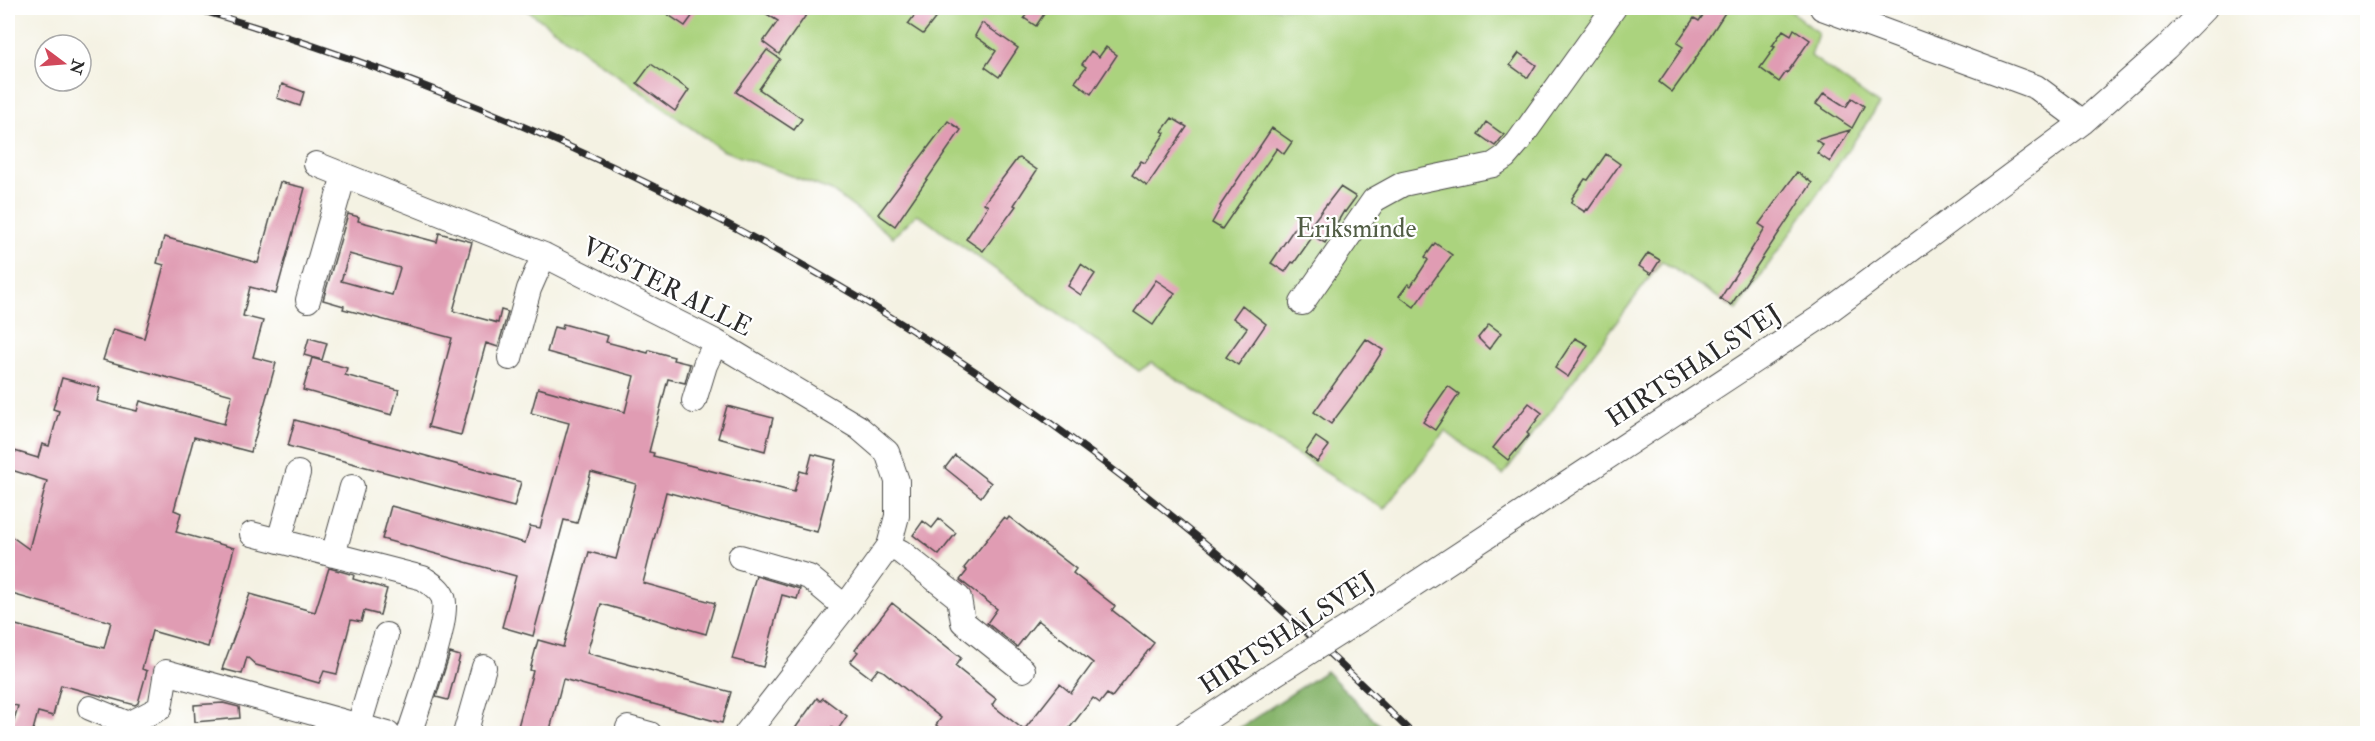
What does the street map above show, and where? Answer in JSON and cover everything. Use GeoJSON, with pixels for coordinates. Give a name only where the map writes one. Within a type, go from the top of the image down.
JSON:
{"type":"FeatureCollection","features":[{"type":"Feature","properties":{"kind":"street"},"geometry":{"type":"LineString","coordinates":[[1302,303],[1374,200],[1403,184],[1492,165],[1505,157],[1614,8]]}},
{"type":"Feature","properties":{"kind":"street"},"geometry":{"type":"LineString","coordinates":[[1822,8],[2036,87],[2083,122]]}},
{"type":"Feature","properties":{"kind":"street","name":"HIRTSHALSVEJ"},"geometry":{"type":"LineString","coordinates":[[1184,734],[1819,318],[2083,122],[2166,48],[2205,8]]}},
{"type":"Feature","properties":{"kind":"street","name":"VESTER ALLE"},"geometry":{"type":"LineString","coordinates":[[316,164],[544,255],[716,342],[858,427],[887,452],[897,481],[897,516],[890,546],[746,734]]}},
{"type":"Feature","properties":{"kind":"street"},"geometry":{"type":"LineString","coordinates":[[308,300],[344,175]]}},
{"type":"Feature","properties":{"kind":"street"},"geometry":{"type":"LineString","coordinates":[[510,358],[529,289],[544,255]]}},
{"type":"Feature","properties":{"kind":"street"},"geometry":{"type":"LineString","coordinates":[[694,401],[705,365],[716,342]]}},
{"type":"Feature","properties":{"kind":"street"},"geometry":{"type":"LineString","coordinates":[[279,541],[298,472]]}},
{"type":"Feature","properties":{"kind":"street"},"geometry":{"type":"LineString","coordinates":[[333,555],[352,487]]}},
{"type":"Feature","properties":{"kind":"street"},"geometry":{"type":"LineString","coordinates":[[252,534],[423,578],[435,586],[443,598],[443,615],[409,734]]}},
{"type":"Feature","properties":{"kind":"street"},"geometry":{"type":"LineString","coordinates":[[890,546],[902,552],[959,598],[963,622],[1023,670]]}},
{"type":"Feature","properties":{"kind":"street"},"geometry":{"type":"LineString","coordinates":[[740,557],[809,577],[845,607]]}},
{"type":"Feature","properties":{"kind":"street"},"geometry":{"type":"LineString","coordinates":[[359,725],[386,635]]}},
{"type":"Feature","properties":{"kind":"street"},"geometry":{"type":"LineString","coordinates":[[465,734],[484,667]]}},
{"type":"Feature","properties":{"kind":"street"},"geometry":{"type":"LineString","coordinates":[[90,708],[129,724],[160,708],[166,672],[388,734]]}},
{"type":"Feature","properties":{"kind":"green space","name":"Eriksminde"},"geometry":{"type":"Polygon","coordinates":[[[524,8],[1787,8],[1818,33],[1811,56],[1879,105],[1737,310],[1662,261],[1503,475],[1445,431],[1384,509],[1151,363],[1139,371],[917,214],[893,237],[832,191],[722,150],[524,8]]]}},
{"type":"Feature","properties":{"kind":"green space"},"geometry":{"type":"Polygon","coordinates":[[[1326,671],[1387,733],[1232,733],[1326,671]]]}},
{"type":"Feature","properties":{"kind":"building"},"geometry":{"type":"Polygon","coordinates":[[[658,8],[698,8],[685,26],[658,8]]]}},
{"type":"Feature","properties":{"kind":"building"},"geometry":{"type":"Polygon","coordinates":[[[757,8],[811,8],[779,54],[763,42],[778,21],[757,8]]]}},
{"type":"Feature","properties":{"kind":"building"},"geometry":{"type":"Polygon","coordinates":[[[920,8],[928,8],[938,15],[923,34],[908,24],[920,8]]]}},
{"type":"Feature","properties":{"kind":"building"},"geometry":{"type":"Polygon","coordinates":[[[1030,8],[1048,8],[1036,26],[1024,18],[1030,8]]]}},
{"type":"Feature","properties":{"kind":"building"},"geometry":{"type":"Polygon","coordinates":[[[1708,8],[1728,8],[1672,92],[1659,82],[1683,47],[1677,43],[1694,18],[1699,21],[1708,8]]]}},
{"type":"Feature","properties":{"kind":"building"},"geometry":{"type":"Polygon","coordinates":[[[982,23],[1018,48],[999,77],[985,67],[996,51],[975,36],[982,23]]]}},
{"type":"Feature","properties":{"kind":"building"},"geometry":{"type":"Polygon","coordinates":[[[1794,29],[1810,40],[1779,82],[1760,68],[1775,47],[1772,46],[1783,30],[1791,35],[1794,29]]]}},
{"type":"Feature","properties":{"kind":"building"},"geometry":{"type":"Polygon","coordinates":[[[1106,47],[1117,55],[1091,94],[1075,82],[1086,67],[1082,64],[1091,51],[1099,57],[1106,47]]]}},
{"type":"Feature","properties":{"kind":"building"},"geometry":{"type":"Polygon","coordinates":[[[767,50],[780,59],[759,89],[802,119],[794,130],[736,92],[767,50]]]}},
{"type":"Feature","properties":{"kind":"building"},"geometry":{"type":"Polygon","coordinates":[[[1519,53],[1536,65],[1528,78],[1510,65],[1519,53]]]}},
{"type":"Feature","properties":{"kind":"building"},"geometry":{"type":"Polygon","coordinates":[[[651,64],[689,90],[675,111],[637,83],[651,64]]]}},
{"type":"Feature","properties":{"kind":"building"},"geometry":{"type":"Polygon","coordinates":[[[282,84],[304,92],[300,106],[277,98],[282,84]]]}},
{"type":"Feature","properties":{"kind":"building"},"geometry":{"type":"Polygon","coordinates":[[[1824,93],[1846,107],[1852,98],[1864,106],[1852,128],[1816,104],[1824,93]]]}},
{"type":"Feature","properties":{"kind":"building"},"geometry":{"type":"Polygon","coordinates":[[[1172,118],[1187,127],[1147,186],[1132,175],[1141,161],[1145,163],[1165,133],[1162,131],[1172,118]]]}},
{"type":"Feature","properties":{"kind":"building"},"geometry":{"type":"Polygon","coordinates":[[[948,121],[961,130],[895,226],[878,214],[948,121]]]}},
{"type":"Feature","properties":{"kind":"building"},"geometry":{"type":"Polygon","coordinates":[[[1486,122],[1504,135],[1495,146],[1478,134],[1486,122]]]}},
{"type":"Feature","properties":{"kind":"building"},"geometry":{"type":"Polygon","coordinates":[[[1272,128],[1292,142],[1284,154],[1277,148],[1222,229],[1212,223],[1220,206],[1272,128]]]}},
{"type":"Feature","properties":{"kind":"building"},"geometry":{"type":"Polygon","coordinates":[[[1850,130],[1830,162],[1817,153],[1823,145],[1816,140],[1850,130]]]}},
{"type":"Feature","properties":{"kind":"building"},"geometry":{"type":"Polygon","coordinates":[[[1606,154],[1620,164],[1585,212],[1571,203],[1572,198],[1606,154]]]}},
{"type":"Feature","properties":{"kind":"building"},"geometry":{"type":"Polygon","coordinates":[[[1020,158],[1037,170],[1014,205],[1016,206],[983,251],[966,239],[988,206],[984,203],[1020,158]]]}},
{"type":"Feature","properties":{"kind":"building"},"geometry":{"type":"Polygon","coordinates":[[[1797,172],[1812,183],[1731,305],[1720,299],[1765,228],[1759,224],[1797,172]]]}},
{"type":"Feature","properties":{"kind":"building"},"geometry":{"type":"Polygon","coordinates":[[[280,182],[305,188],[276,294],[250,287],[243,316],[263,321],[253,357],[276,363],[251,452],[194,437],[174,510],[181,513],[176,532],[234,548],[208,647],[152,631],[142,669],[147,671],[138,703],[135,705],[61,685],[53,716],[38,712],[32,734],[10,734],[18,706],[8,704],[8,623],[104,648],[111,622],[8,593],[8,534],[29,549],[47,481],[8,469],[8,449],[38,458],[42,444],[49,446],[59,411],[53,409],[62,378],[100,388],[97,401],[137,411],[140,401],[224,424],[232,395],[103,360],[113,329],[144,338],[164,265],[157,263],[164,237],[258,263],[280,182]]]}},
{"type":"Feature","properties":{"kind":"building"},"geometry":{"type":"Polygon","coordinates":[[[1340,187],[1356,197],[1344,211],[1325,243],[1313,236],[1285,272],[1271,263],[1300,220],[1310,226],[1340,187]]]}},
{"type":"Feature","properties":{"kind":"building"},"geometry":{"type":"Polygon","coordinates":[[[348,214],[359,217],[358,221],[437,242],[439,233],[472,242],[453,311],[498,323],[501,310],[508,312],[498,347],[486,343],[461,435],[428,427],[452,338],[343,309],[344,306],[323,300],[348,214]],[[349,254],[341,281],[392,295],[400,268],[349,254]]]}},
{"type":"Feature","properties":{"kind":"building"},"geometry":{"type":"Polygon","coordinates":[[[1435,243],[1452,255],[1414,307],[1399,296],[1408,284],[1411,286],[1428,260],[1425,257],[1435,243]]]}},
{"type":"Feature","properties":{"kind":"building"},"geometry":{"type":"Polygon","coordinates":[[[1648,253],[1660,260],[1651,274],[1639,266],[1648,253]]]}},
{"type":"Feature","properties":{"kind":"building"},"geometry":{"type":"Polygon","coordinates":[[[1081,264],[1095,274],[1081,295],[1068,286],[1081,264]]]}},
{"type":"Feature","properties":{"kind":"building"},"geometry":{"type":"Polygon","coordinates":[[[1156,280],[1175,293],[1153,325],[1134,312],[1156,280]]]}},
{"type":"Feature","properties":{"kind":"building"},"geometry":{"type":"Polygon","coordinates":[[[1242,305],[1266,324],[1238,365],[1226,357],[1247,328],[1233,318],[1242,305]]]}},
{"type":"Feature","properties":{"kind":"building"},"geometry":{"type":"Polygon","coordinates":[[[563,324],[608,336],[606,342],[648,353],[649,350],[690,364],[685,383],[668,379],[649,452],[654,453],[653,456],[794,492],[800,471],[807,473],[812,454],[836,460],[817,532],[666,492],[643,583],[715,603],[706,634],[601,604],[587,653],[731,692],[722,723],[563,679],[549,734],[516,734],[533,671],[530,670],[538,640],[563,647],[589,552],[616,559],[636,484],[591,472],[577,523],[564,520],[533,636],[502,627],[516,576],[382,539],[391,506],[525,543],[530,526],[540,528],[569,423],[531,413],[538,388],[625,412],[634,376],[547,352],[554,327],[562,329],[563,324]]]}},
{"type":"Feature","properties":{"kind":"building"},"geometry":{"type":"Polygon","coordinates":[[[1489,324],[1501,333],[1489,349],[1478,338],[1489,324]]]}},
{"type":"Feature","properties":{"kind":"building"},"geometry":{"type":"Polygon","coordinates":[[[309,338],[327,343],[322,360],[304,355],[309,338]]]}},
{"type":"Feature","properties":{"kind":"building"},"geometry":{"type":"Polygon","coordinates":[[[1575,338],[1588,345],[1568,377],[1555,368],[1575,338]]]}},
{"type":"Feature","properties":{"kind":"building"},"geometry":{"type":"Polygon","coordinates":[[[1366,339],[1383,350],[1331,424],[1314,412],[1366,339]]]}},
{"type":"Feature","properties":{"kind":"building"},"geometry":{"type":"Polygon","coordinates":[[[312,358],[347,368],[345,375],[399,390],[392,415],[303,390],[312,358]]]}},
{"type":"Feature","properties":{"kind":"building"},"geometry":{"type":"Polygon","coordinates":[[[1448,386],[1459,394],[1435,430],[1423,422],[1448,386]]]}},
{"type":"Feature","properties":{"kind":"building"},"geometry":{"type":"Polygon","coordinates":[[[1529,403],[1542,413],[1527,433],[1529,435],[1508,460],[1493,448],[1529,403]]]}},
{"type":"Feature","properties":{"kind":"building"},"geometry":{"type":"Polygon","coordinates":[[[727,406],[773,418],[765,451],[718,438],[727,406]]]}},
{"type":"Feature","properties":{"kind":"building"},"geometry":{"type":"Polygon","coordinates":[[[295,420],[521,482],[514,507],[288,446],[295,420]]]}},
{"type":"Feature","properties":{"kind":"building"},"geometry":{"type":"Polygon","coordinates":[[[1316,437],[1329,446],[1317,462],[1305,453],[1316,437]]]}},
{"type":"Feature","properties":{"kind":"building"},"geometry":{"type":"Polygon","coordinates":[[[955,455],[991,483],[981,497],[945,468],[955,455]]]}},
{"type":"Feature","properties":{"kind":"building"},"geometry":{"type":"Polygon","coordinates":[[[1009,517],[1076,569],[1073,573],[1115,606],[1112,610],[1154,643],[1112,697],[1107,694],[1100,703],[1093,698],[1065,734],[948,734],[936,725],[941,718],[883,671],[878,669],[871,678],[850,662],[858,652],[855,650],[892,603],[961,658],[955,666],[996,699],[992,705],[1024,730],[1060,684],[1071,693],[1093,663],[1038,620],[1017,647],[987,623],[997,609],[960,580],[967,571],[964,568],[1004,518],[1007,520],[1009,517]]]}},
{"type":"Feature","properties":{"kind":"building"},"geometry":{"type":"Polygon","coordinates":[[[939,519],[956,533],[939,555],[913,535],[923,521],[932,528],[939,519]]]}},
{"type":"Feature","properties":{"kind":"building"},"geometry":{"type":"Polygon","coordinates":[[[329,568],[354,575],[353,579],[387,589],[380,615],[364,611],[361,622],[351,620],[337,674],[324,671],[319,683],[256,665],[247,657],[242,674],[222,669],[250,594],[315,612],[329,568]]]}},
{"type":"Feature","properties":{"kind":"building"},"geometry":{"type":"Polygon","coordinates":[[[756,576],[800,589],[797,599],[782,595],[763,667],[732,659],[756,576]]]}},
{"type":"Feature","properties":{"kind":"building"},"geometry":{"type":"Polygon","coordinates":[[[450,653],[460,656],[448,700],[436,697],[450,653]]]}},
{"type":"Feature","properties":{"kind":"building"},"geometry":{"type":"Polygon","coordinates":[[[817,698],[820,701],[823,698],[847,716],[837,731],[832,727],[828,734],[791,734],[817,698]]]}},
{"type":"Feature","properties":{"kind":"building"},"geometry":{"type":"Polygon","coordinates":[[[223,703],[239,707],[240,718],[195,722],[194,705],[223,703]]]}},
{"type":"Feature","properties":{"kind":"railway"},"geometry":{"type":"LineString","coordinates":[[193,8],[329,51],[463,101],[595,158],[724,222],[849,292],[970,368],[1088,450],[1255,586],[1413,734]]}}]}
